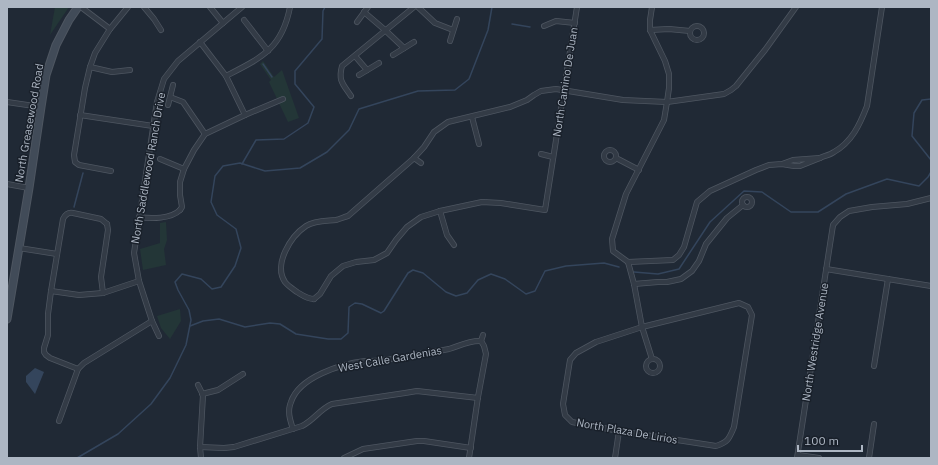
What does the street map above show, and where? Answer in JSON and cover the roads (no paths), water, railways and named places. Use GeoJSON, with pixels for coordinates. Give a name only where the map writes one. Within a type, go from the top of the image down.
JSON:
{"type":"FeatureCollection","features":[{"type":"Feature","properties":{"kind":"street","name":"North Greasewood Road"},"geometry":{"type":"LineString","coordinates":[[7,319],[46,75],[56,44],[78,7]]}},
{"type":"Feature","properties":{"kind":"street"},"geometry":{"type":"LineString","coordinates":[[81,7],[110,29]]}},
{"type":"Feature","properties":{"kind":"street"},"geometry":{"type":"LineString","coordinates":[[111,170],[82,166],[75,163],[74,155],[80,115],[90,67],[96,53],[110,29],[128,7]]}},
{"type":"Feature","properties":{"kind":"street"},"geometry":{"type":"LineString","coordinates":[[144,7],[161,30]]}},
{"type":"Feature","properties":{"kind":"street"},"geometry":{"type":"LineString","coordinates":[[210,7],[223,23]]}},
{"type":"Feature","properties":{"kind":"street","name":"North Saddlewood Ranch Drive"},"geometry":{"type":"LineString","coordinates":[[159,336],[152,321],[139,281],[134,253],[157,102],[164,79],[178,61],[242,7]]}},
{"type":"Feature","properties":{"kind":"street"},"geometry":{"type":"LineString","coordinates":[[226,76],[252,62],[268,51],[279,40],[288,17],[290,7]]}},
{"type":"Feature","properties":{"kind":"street"},"geometry":{"type":"LineString","coordinates":[[357,22],[368,7]]}},
{"type":"Feature","properties":{"kind":"street"},"geometry":{"type":"LineString","coordinates":[[351,96],[340,79],[342,66],[414,7]]}},
{"type":"Feature","properties":{"kind":"street"},"geometry":{"type":"LineString","coordinates":[[418,7],[435,23],[453,30]]}},
{"type":"Feature","properties":{"kind":"street","name":"North Camino De Juan"},"geometry":{"type":"LineString","coordinates":[[440,212],[482,202],[501,203],[545,210],[577,7]]}},
{"type":"Feature","properties":{"kind":"street"},"geometry":{"type":"LineString","coordinates":[[652,7],[650,30],[665,60],[669,74],[669,88],[664,120],[626,194],[612,239],[613,251],[628,262],[634,284],[642,327],[652,359]]}},
{"type":"Feature","properties":{"kind":"street"},"geometry":{"type":"LineString","coordinates":[[454,245],[447,235],[440,212],[421,218],[407,227],[387,253],[374,260],[356,262],[343,266],[331,276],[314,301],[291,288],[284,281],[281,272],[281,263],[288,246],[298,232],[308,224],[321,221],[338,220],[348,216],[414,158],[424,147],[434,132],[448,122],[517,105],[541,91],[556,89],[623,100],[667,102],[724,94],[736,86],[765,50],[796,7]]}},
{"type":"Feature","properties":{"kind":"street"},"geometry":{"type":"LineString","coordinates":[[628,262],[673,260],[679,255],[684,247],[697,202],[710,191],[756,170],[769,166],[782,164],[800,166],[835,152],[847,142],[857,130],[867,106],[882,7]]}},
{"type":"Feature","properties":{"kind":"street"},"geometry":{"type":"LineString","coordinates":[[364,12],[404,48]]}},
{"type":"Feature","properties":{"kind":"street"},"geometry":{"type":"LineString","coordinates":[[450,41],[457,19]]}},
{"type":"Feature","properties":{"kind":"street"},"geometry":{"type":"LineString","coordinates":[[244,20],[268,51]]}},
{"type":"Feature","properties":{"kind":"street"},"geometry":{"type":"LineString","coordinates":[[544,26],[556,21],[575,23]]}},
{"type":"Feature","properties":{"kind":"street"},"geometry":{"type":"LineString","coordinates":[[650,30],[669,29],[690,31]]}},
{"type":"Feature","properties":{"kind":"street"},"geometry":{"type":"LineString","coordinates":[[200,42],[226,76],[245,115]]}},
{"type":"Feature","properties":{"kind":"street"},"geometry":{"type":"LineString","coordinates":[[393,55],[414,42]]}},
{"type":"Feature","properties":{"kind":"street"},"geometry":{"type":"LineString","coordinates":[[355,56],[367,70]]}},
{"type":"Feature","properties":{"kind":"street"},"geometry":{"type":"LineString","coordinates":[[359,75],[379,63]]}},
{"type":"Feature","properties":{"kind":"street"},"geometry":{"type":"LineString","coordinates":[[90,67],[112,72],[130,70]]}},
{"type":"Feature","properties":{"kind":"street"},"geometry":{"type":"LineString","coordinates":[[168,105],[174,85]]}},
{"type":"Feature","properties":{"kind":"street"},"geometry":{"type":"LineString","coordinates":[[170,97],[183,102],[206,134]]}},
{"type":"Feature","properties":{"kind":"street"},"geometry":{"type":"LineString","coordinates":[[139,217],[157,219],[182,212],[180,182],[184,169],[194,150],[206,134],[283,99]]}},
{"type":"Feature","properties":{"kind":"street"},"geometry":{"type":"LineString","coordinates":[[7,102],[41,107]]}},
{"type":"Feature","properties":{"kind":"street"},"geometry":{"type":"LineString","coordinates":[[80,115],[153,126]]}},
{"type":"Feature","properties":{"kind":"street"},"geometry":{"type":"LineString","coordinates":[[472,117],[479,144]]}},
{"type":"Feature","properties":{"kind":"street"},"geometry":{"type":"LineString","coordinates":[[541,154],[553,157]]}},
{"type":"Feature","properties":{"kind":"street"},"geometry":{"type":"LineString","coordinates":[[414,158],[421,163]]}},
{"type":"Feature","properties":{"kind":"street"},"geometry":{"type":"LineString","coordinates":[[616,158],[639,170]]}},
{"type":"Feature","properties":{"kind":"street"},"geometry":{"type":"LineString","coordinates":[[160,159],[184,169]]}},
{"type":"Feature","properties":{"kind":"street"},"geometry":{"type":"LineString","coordinates":[[7,184],[29,188]]}},
{"type":"Feature","properties":{"kind":"street","name":"North Westridge Avenue"},"geometry":{"type":"LineString","coordinates":[[797,456],[833,225],[840,217],[849,211],[872,207],[907,204],[931,198]]}},
{"type":"Feature","properties":{"kind":"street"},"geometry":{"type":"LineString","coordinates":[[634,284],[667,282],[681,279],[692,271],[700,261],[706,244],[727,218],[743,205]]}},
{"type":"Feature","properties":{"kind":"street"},"geometry":{"type":"LineString","coordinates":[[78,369],[44,355],[44,348],[48,335],[50,291],[63,219],[66,213],[101,219],[108,223],[101,277],[103,293]]}},
{"type":"Feature","properties":{"kind":"street"},"geometry":{"type":"LineString","coordinates":[[19,248],[57,254]]}},
{"type":"Feature","properties":{"kind":"street"},"geometry":{"type":"LineString","coordinates":[[826,269],[931,286]]}},
{"type":"Feature","properties":{"kind":"street"},"geometry":{"type":"LineString","coordinates":[[874,366],[888,279]]}},
{"type":"Feature","properties":{"kind":"street"},"geometry":{"type":"LineString","coordinates":[[50,291],[79,295],[103,293],[139,281]]}},
{"type":"Feature","properties":{"kind":"street","name":"North Plaza De Lirios"},"geometry":{"type":"LineString","coordinates":[[739,303],[748,306],[752,315],[734,427],[730,438],[724,443],[716,446],[619,431],[572,422],[565,415],[563,404],[570,360],[576,353],[596,342],[642,327],[739,303]]}},
{"type":"Feature","properties":{"kind":"street"},"geometry":{"type":"LineString","coordinates":[[59,421],[78,369],[84,363],[152,321]]}},
{"type":"Feature","properties":{"kind":"street"},"geometry":{"type":"LineString","coordinates":[[469,458],[486,354],[481,341],[483,335]]}},
{"type":"Feature","properties":{"kind":"street","name":"West Calle Gardenias"},"geometry":{"type":"LineString","coordinates":[[293,428],[289,414],[291,402],[303,384],[318,375],[331,369],[355,363],[383,360],[447,349],[481,341]]}},
{"type":"Feature","properties":{"kind":"street"},"geometry":{"type":"LineString","coordinates":[[202,394],[218,390],[243,374]]}},
{"type":"Feature","properties":{"kind":"street"},"geometry":{"type":"LineString","coordinates":[[198,385],[202,394],[201,458]]}},
{"type":"Feature","properties":{"kind":"street"},"geometry":{"type":"LineString","coordinates":[[200,448],[234,447],[308,423],[326,406],[332,404],[417,391],[478,398]]}},
{"type":"Feature","properties":{"kind":"street"},"geometry":{"type":"LineString","coordinates":[[869,458],[874,424]]}},
{"type":"Feature","properties":{"kind":"street"},"geometry":{"type":"LineString","coordinates":[[615,458],[619,431]]}},
{"type":"Feature","properties":{"kind":"street"},"geometry":{"type":"LineString","coordinates":[[344,458],[363,449],[417,441],[471,448]]}},
{"type":"Feature","properties":{"kind":"street"},"geometry":{"type":"LineString","coordinates":[[797,456],[819,458]]}},
{"type":"Feature","properties":{"kind":"water"},"geometry":{"type":"Polygon","coordinates":[[[35,368],[44,372],[35,394],[26,382],[26,376],[35,368]]]}},
{"type":"Feature","properties":{"kind":"waterway"},"geometry":{"type":"LineString","coordinates":[[242,164],[256,140],[284,139],[308,123],[314,107],[295,84],[295,71],[322,39],[323,11],[325,7]]}},
{"type":"Feature","properties":{"kind":"waterway"},"geometry":{"type":"LineString","coordinates":[[77,458],[118,434],[151,404],[170,378],[186,345],[191,320],[189,310],[175,282],[182,274],[201,279],[212,289],[221,287],[235,266],[241,248],[236,229],[217,215],[211,202],[215,176],[223,166],[240,163],[265,171],[300,168],[327,152],[349,130],[359,109],[418,91],[455,90],[469,79],[488,30],[492,7]]}},
{"type":"Feature","properties":{"kind":"waterway"},"geometry":{"type":"LineString","coordinates":[[512,24],[530,27]]}},
{"type":"Feature","properties":{"kind":"waterway"},"geometry":{"type":"LineString","coordinates":[[263,64],[272,77]]}},
{"type":"Feature","properties":{"kind":"waterway"},"geometry":{"type":"LineString","coordinates":[[931,99],[922,100],[914,113],[912,136],[931,160]]}},
{"type":"Feature","properties":{"kind":"waterway"},"geometry":{"type":"LineString","coordinates":[[634,272],[658,274],[679,269],[710,222],[744,191],[762,192],[791,212],[818,212],[846,194],[887,179],[919,186],[931,172]]}},
{"type":"Feature","properties":{"kind":"waterway"},"geometry":{"type":"LineString","coordinates":[[74,207],[83,173]]}},
{"type":"Feature","properties":{"kind":"waterway"},"geometry":{"type":"LineString","coordinates":[[190,326],[203,321],[219,319],[245,327],[270,323],[280,324],[296,334],[328,339],[341,339],[348,333],[349,307],[355,303],[362,304],[381,313],[384,311],[408,273],[413,270],[423,273],[446,292],[456,296],[467,293],[478,280],[491,274],[505,279],[526,294],[535,291],[545,271],[566,266],[604,263],[619,267]]}}]}
